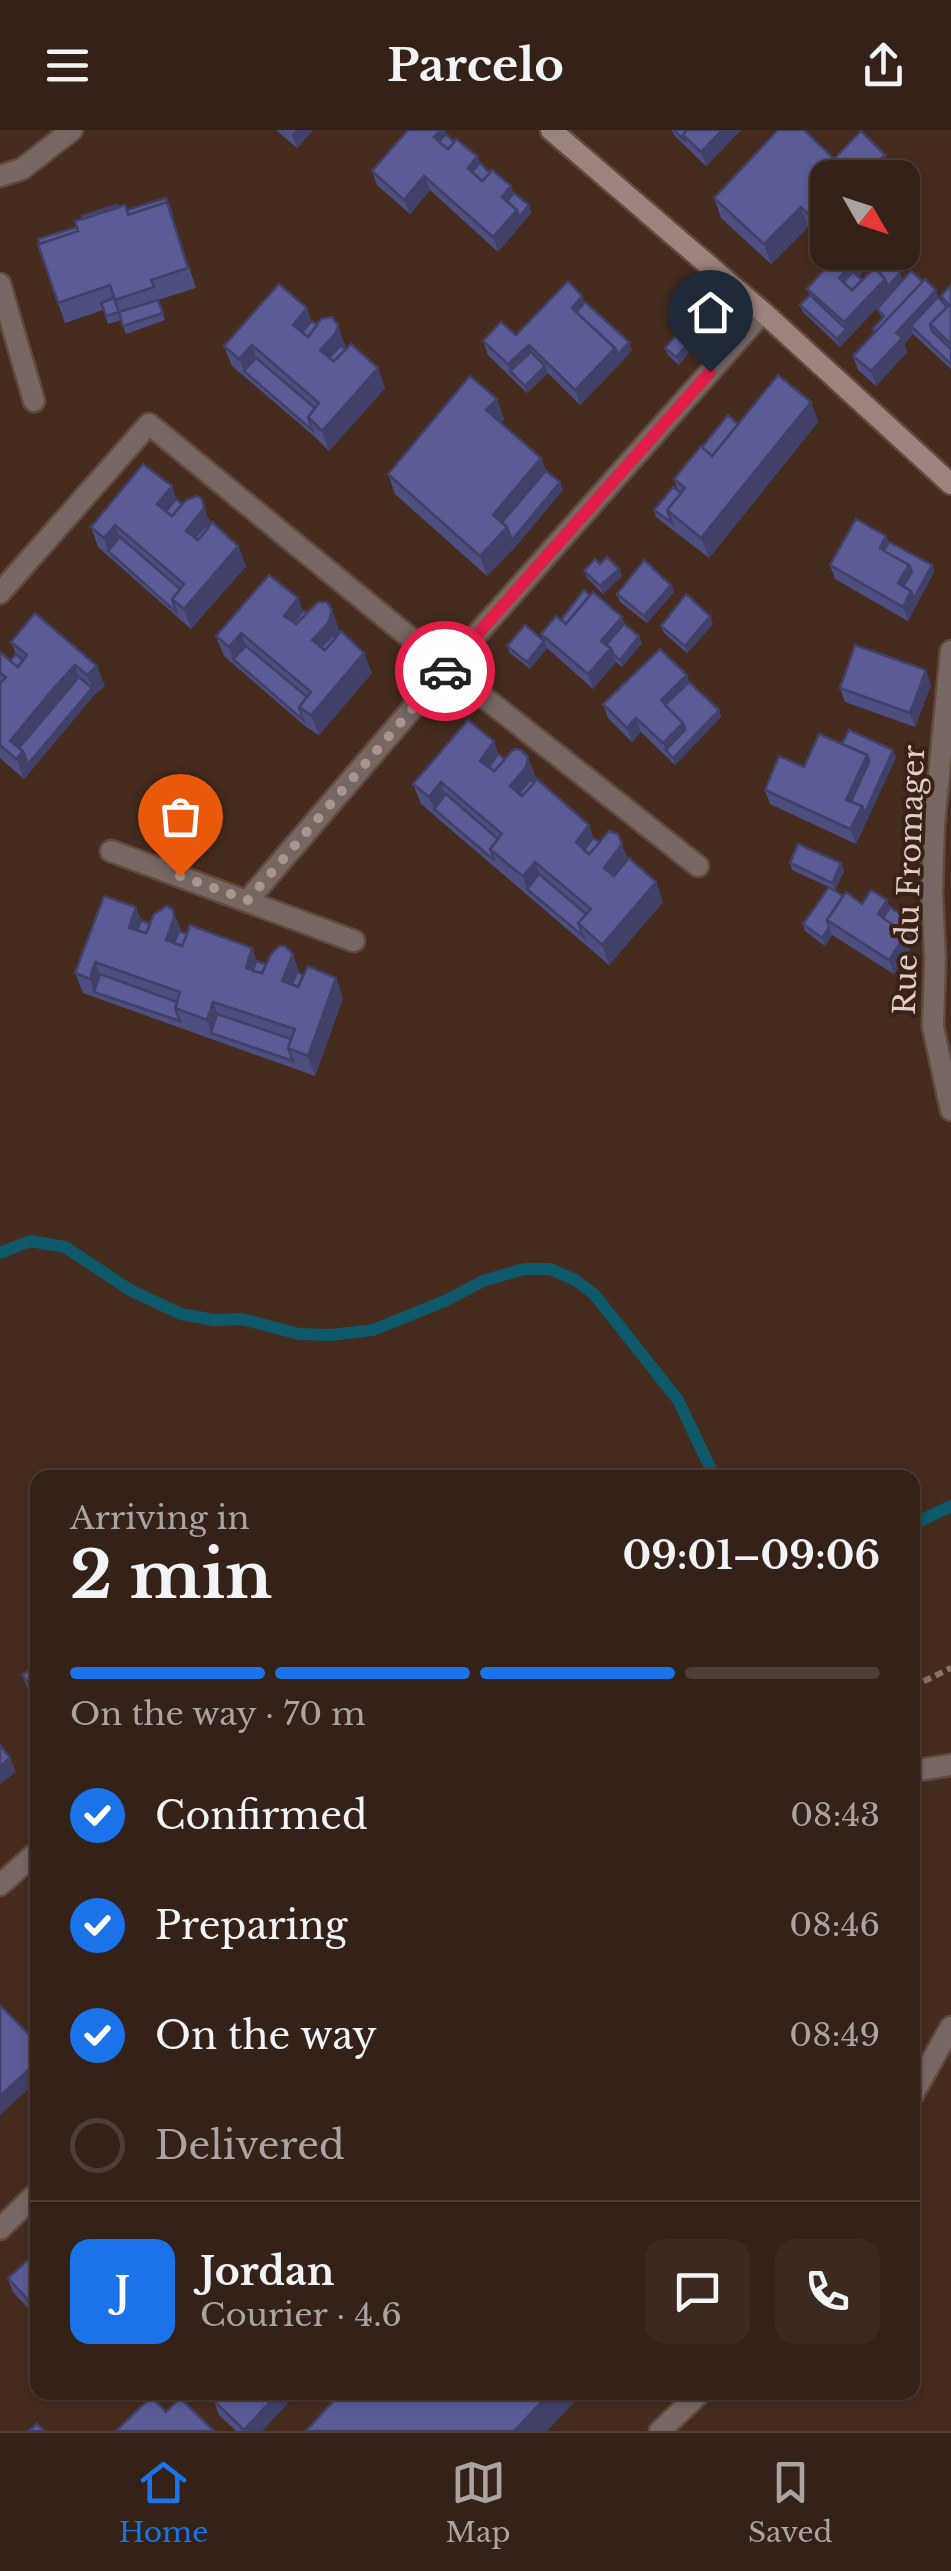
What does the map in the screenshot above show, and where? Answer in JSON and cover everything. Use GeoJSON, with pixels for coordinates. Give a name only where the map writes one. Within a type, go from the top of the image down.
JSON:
{"type":"FeatureCollection","features":[{"type":"Feature","properties":{"kind":"main road"},"geometry":{"type":"LineString","coordinates":[[551,130],[949,478]]}},
{"type":"Feature","properties":{"kind":"street"},"geometry":{"type":"LineString","coordinates":[[0,176],[22,169],[72,130]]}},
{"type":"Feature","properties":{"kind":"street"},"geometry":{"type":"LineString","coordinates":[[0,284],[34,401]]}},
{"type":"Feature","properties":{"kind":"street"},"geometry":{"type":"LineString","coordinates":[[248,900],[447,668],[763,312]]}},
{"type":"Feature","properties":{"kind":"street"},"geometry":{"type":"LineString","coordinates":[[0,593],[149,424],[447,668],[698,866]]}},
{"type":"Feature","properties":{"kind":"street","name":"Rue du Fromager"},"geometry":{"type":"LineString","coordinates":[[951,651],[934,826],[932,892],[932,1027],[951,1110]]}},
{"type":"Feature","properties":{"kind":"street"},"geometry":{"type":"LineString","coordinates":[[111,851],[354,940]]}},
{"type":"Feature","properties":{"kind":"street"},"geometry":{"type":"LineString","coordinates":[[920,1770],[951,1764]]}},
{"type":"Feature","properties":{"kind":"street"},"geometry":{"type":"LineString","coordinates":[[0,1885],[30,1858]]}},
{"type":"Feature","properties":{"kind":"street"},"geometry":{"type":"LineString","coordinates":[[920,2082],[951,2027]]}},
{"type":"Feature","properties":{"kind":"street"},"geometry":{"type":"LineString","coordinates":[[0,2229],[30,2200]]}},
{"type":"Feature","properties":{"kind":"street"},"geometry":{"type":"LineString","coordinates":[[660,2431],[693,2400]]}},
{"type":"Feature","properties":{"kind":"path"},"geometry":{"type":"LineString","coordinates":[[920,1683],[951,1668]]}},
{"type":"Feature","properties":{"kind":"building"},"geometry":{"type":"Polygon","coordinates":[[[408,130],[441,130],[434,137],[448,149],[456,139],[477,156],[468,168],[482,181],[492,170],[511,186],[502,197],[517,210],[493,237],[424,176],[404,200],[372,171],[408,130]]]}},
{"type":"Feature","properties":{"kind":"building"},"geometry":{"type":"Polygon","coordinates":[[[687,130],[722,130],[701,152],[683,135],[687,130]]]}},
{"type":"Feature","properties":{"kind":"building"},"geometry":{"type":"Polygon","coordinates":[[[778,130],[804,130],[835,160],[810,160],[810,215],[801,207],[764,244],[714,198],[778,130]]]}},
{"type":"Feature","properties":{"kind":"building"},"geometry":{"type":"Polygon","coordinates":[[[861,131],[885,155],[880,160],[835,158],[861,131]]]}},
{"type":"Feature","properties":{"kind":"building"},"geometry":{"type":"Polygon","coordinates":[[[446,134],[454,142],[448,149],[439,142],[446,134]]]}},
{"type":"Feature","properties":{"kind":"building"},"geometry":{"type":"Polygon","coordinates":[[[480,163],[490,173],[482,181],[472,172],[480,163]]]}},
{"type":"Feature","properties":{"kind":"building"},"geometry":{"type":"Polygon","coordinates":[[[514,193],[529,205],[519,217],[507,201],[514,193]]]}},
{"type":"Feature","properties":{"kind":"building"},"geometry":{"type":"Polygon","coordinates":[[[166,198],[172,215],[167,202],[128,215],[127,210],[166,198]]]}},
{"type":"Feature","properties":{"kind":"building"},"geometry":{"type":"Polygon","coordinates":[[[167,202],[188,268],[151,280],[154,287],[115,300],[110,285],[58,303],[38,244],[78,231],[75,221],[125,205],[128,215],[167,202]]]}},
{"type":"Feature","properties":{"kind":"building"},"geometry":{"type":"Polygon","coordinates":[[[118,207],[83,219],[82,216],[118,207]]]}},
{"type":"Feature","properties":{"kind":"building"},"geometry":{"type":"Polygon","coordinates":[[[77,227],[78,231],[39,244],[38,239],[77,227]]]}},
{"type":"Feature","properties":{"kind":"building"},"geometry":{"type":"Polygon","coordinates":[[[824,270],[846,270],[839,278],[852,290],[873,270],[885,279],[844,322],[807,289],[824,270]]]}},
{"type":"Feature","properties":{"kind":"building"},"geometry":{"type":"Polygon","coordinates":[[[897,270],[900,273],[888,286],[879,272],[897,270]]]}},
{"type":"Feature","properties":{"kind":"building"},"geometry":{"type":"Polygon","coordinates":[[[911,271],[923,282],[875,332],[873,329],[884,316],[877,309],[911,271]]]}},
{"type":"Feature","properties":{"kind":"building"},"geometry":{"type":"Polygon","coordinates":[[[853,272],[862,280],[852,290],[843,282],[853,272]]]}},
{"type":"Feature","properties":{"kind":"building"},"geometry":{"type":"Polygon","coordinates":[[[925,279],[936,290],[896,333],[902,338],[871,371],[853,356],[925,279]]]}},
{"type":"Feature","properties":{"kind":"building"},"geometry":{"type":"Polygon","coordinates":[[[568,281],[582,296],[572,308],[615,348],[575,390],[529,345],[508,364],[483,341],[501,322],[516,335],[568,281]]]}},
{"type":"Feature","properties":{"kind":"building"},"geometry":{"type":"Polygon","coordinates":[[[279,284],[307,308],[293,325],[308,337],[321,319],[332,317],[338,325],[336,333],[320,350],[334,361],[351,344],[378,368],[322,431],[308,417],[319,403],[252,345],[239,359],[224,346],[279,284]]]}},
{"type":"Feature","properties":{"kind":"building"},"geometry":{"type":"Polygon","coordinates":[[[951,285],[951,344],[930,324],[949,305],[941,296],[951,285]]]}},
{"type":"Feature","properties":{"kind":"building"},"geometry":{"type":"Polygon","coordinates":[[[810,295],[846,329],[837,339],[800,305],[810,295]]]}},
{"type":"Feature","properties":{"kind":"building"},"geometry":{"type":"Polygon","coordinates":[[[938,297],[947,307],[930,324],[951,349],[951,364],[911,326],[938,297]]]}},
{"type":"Feature","properties":{"kind":"building"},"geometry":{"type":"Polygon","coordinates":[[[114,298],[119,312],[106,316],[101,303],[114,298]]]}},
{"type":"Feature","properties":{"kind":"building"},"geometry":{"type":"Polygon","coordinates":[[[158,300],[163,313],[123,326],[119,312],[158,300]]]}},
{"type":"Feature","properties":{"kind":"building"},"geometry":{"type":"Polygon","coordinates":[[[585,302],[629,342],[618,355],[576,312],[585,302]]]}},
{"type":"Feature","properties":{"kind":"building"},"geometry":{"type":"Polygon","coordinates":[[[312,321],[317,325],[308,337],[302,332],[312,321]]]}},
{"type":"Feature","properties":{"kind":"building"},"geometry":{"type":"Polygon","coordinates":[[[680,331],[691,340],[676,357],[665,348],[680,331]]]}},
{"type":"Feature","properties":{"kind":"building"},"geometry":{"type":"Polygon","coordinates":[[[340,346],[346,349],[334,361],[329,358],[340,346]]]}},
{"type":"Feature","properties":{"kind":"building"},"geometry":{"type":"Polygon","coordinates":[[[531,352],[545,366],[525,386],[510,371],[531,352]]]}},
{"type":"Feature","properties":{"kind":"building"},"geometry":{"type":"Polygon","coordinates":[[[256,358],[315,408],[308,417],[312,430],[244,371],[256,358]]]}},
{"type":"Feature","properties":{"kind":"building"},"geometry":{"type":"Polygon","coordinates":[[[778,375],[811,402],[701,538],[667,510],[685,488],[674,479],[701,446],[712,456],[778,375]]]}},
{"type":"Feature","properties":{"kind":"building"},"geometry":{"type":"Polygon","coordinates":[[[470,376],[497,399],[486,410],[541,458],[493,515],[507,527],[480,556],[388,474],[470,376]]]}},
{"type":"Feature","properties":{"kind":"building"},"geometry":{"type":"Polygon","coordinates":[[[728,415],[738,424],[712,456],[702,447],[728,415]]]}},
{"type":"Feature","properties":{"kind":"building"},"geometry":{"type":"Polygon","coordinates":[[[143,464],[172,486],[157,504],[172,516],[186,500],[197,496],[202,499],[204,508],[186,531],[198,540],[212,522],[238,546],[184,609],[172,599],[184,584],[115,525],[104,538],[91,527],[143,464]]]}},
{"type":"Feature","properties":{"kind":"building"},"geometry":{"type":"Polygon","coordinates":[[[546,471],[560,482],[512,540],[502,522],[546,471]]]}},
{"type":"Feature","properties":{"kind":"building"},"geometry":{"type":"Polygon","coordinates":[[[673,487],[681,493],[667,510],[672,523],[654,510],[673,487]]]}},
{"type":"Feature","properties":{"kind":"building"},"geometry":{"type":"Polygon","coordinates":[[[176,499],[182,504],[172,516],[166,511],[176,499]]]}},
{"type":"Feature","properties":{"kind":"building"},"geometry":{"type":"Polygon","coordinates":[[[856,519],[886,536],[880,548],[909,565],[898,583],[911,591],[903,607],[830,565],[856,519]]]}},
{"type":"Feature","properties":{"kind":"building"},"geometry":{"type":"Polygon","coordinates":[[[120,537],[180,589],[172,599],[176,612],[108,551],[120,537]]]}},
{"type":"Feature","properties":{"kind":"building"},"geometry":{"type":"Polygon","coordinates":[[[889,542],[932,565],[914,598],[903,586],[912,572],[909,565],[884,551],[889,542]]]}},
{"type":"Feature","properties":{"kind":"building"},"geometry":{"type":"Polygon","coordinates":[[[607,557],[619,569],[600,586],[584,571],[595,559],[600,564],[607,557]]]}},
{"type":"Feature","properties":{"kind":"building"},"geometry":{"type":"Polygon","coordinates":[[[644,560],[671,585],[644,616],[617,594],[644,560]]]}},
{"type":"Feature","properties":{"kind":"building"},"geometry":{"type":"Polygon","coordinates":[[[269,575],[298,598],[284,616],[296,624],[318,602],[327,602],[332,610],[328,623],[312,640],[325,650],[341,631],[364,653],[311,715],[299,707],[311,692],[241,633],[229,647],[216,636],[269,575]]]}},
{"type":"Feature","properties":{"kind":"building"},"geometry":{"type":"Polygon","coordinates":[[[584,590],[590,595],[566,624],[561,620],[584,590]]]}},
{"type":"Feature","properties":{"kind":"building"},"geometry":{"type":"Polygon","coordinates":[[[593,592],[622,617],[601,641],[611,648],[588,674],[541,634],[556,616],[566,624],[593,592]]]}},
{"type":"Feature","properties":{"kind":"building"},"geometry":{"type":"Polygon","coordinates":[[[686,594],[710,616],[685,646],[661,626],[686,594]]]}},
{"type":"Feature","properties":{"kind":"building"},"geometry":{"type":"Polygon","coordinates":[[[35,613],[97,666],[87,675],[75,665],[52,690],[10,741],[23,751],[16,759],[0,745],[0,684],[6,677],[0,673],[0,652],[18,667],[27,655],[11,642],[35,613]]]}},
{"type":"Feature","properties":{"kind":"building"},"geometry":{"type":"Polygon","coordinates":[[[624,624],[639,636],[620,660],[606,645],[624,624]]]}},
{"type":"Feature","properties":{"kind":"building"},"geometry":{"type":"Polygon","coordinates":[[[525,625],[544,641],[527,662],[507,646],[525,625]]]}},
{"type":"Feature","properties":{"kind":"building"},"geometry":{"type":"Polygon","coordinates":[[[333,635],[336,637],[325,650],[321,647],[333,635]]]}},
{"type":"Feature","properties":{"kind":"building"},"geometry":{"type":"Polygon","coordinates":[[[855,645],[926,670],[910,713],[840,688],[855,645]]]}},
{"type":"Feature","properties":{"kind":"building"},"geometry":{"type":"Polygon","coordinates":[[[246,646],[307,697],[299,707],[303,720],[233,659],[246,646]]]}},
{"type":"Feature","properties":{"kind":"building"},"geometry":{"type":"Polygon","coordinates":[[[660,649],[687,675],[661,700],[683,723],[663,743],[636,718],[627,728],[603,704],[660,649]]]}},
{"type":"Feature","properties":{"kind":"building"},"geometry":{"type":"Polygon","coordinates":[[[16,654],[23,660],[18,667],[10,661],[16,654]]]}},
{"type":"Feature","properties":{"kind":"building"},"geometry":{"type":"Polygon","coordinates":[[[79,677],[92,688],[28,764],[19,748],[79,677]]]}},
{"type":"Feature","properties":{"kind":"building"},"geometry":{"type":"Polygon","coordinates":[[[689,682],[719,710],[673,758],[666,750],[685,730],[665,705],[689,682]]]}},
{"type":"Feature","properties":{"kind":"building"},"geometry":{"type":"Polygon","coordinates":[[[468,720],[494,741],[480,761],[494,771],[514,749],[528,757],[526,767],[510,786],[522,796],[537,779],[589,825],[576,842],[589,854],[609,831],[618,834],[622,844],[604,868],[614,876],[629,858],[656,882],[602,945],[578,923],[591,909],[535,862],[523,876],[510,866],[490,849],[502,834],[441,782],[429,797],[413,784],[468,720]]]}},
{"type":"Feature","properties":{"kind":"building"},"geometry":{"type":"Polygon","coordinates":[[[849,730],[893,750],[865,813],[862,806],[851,802],[869,762],[867,755],[842,744],[849,730]]]}},
{"type":"Feature","properties":{"kind":"building"},"geometry":{"type":"Polygon","coordinates":[[[819,734],[867,755],[846,800],[862,806],[850,829],[765,790],[779,756],[804,767],[819,734]]]}},
{"type":"Feature","properties":{"kind":"building"},"geometry":{"type":"Polygon","coordinates":[[[498,754],[505,759],[494,771],[489,767],[498,754]]]}},
{"type":"Feature","properties":{"kind":"building"},"geometry":{"type":"Polygon","coordinates":[[[530,780],[534,783],[522,796],[519,793],[530,780]]]}},
{"type":"Feature","properties":{"kind":"building"},"geometry":{"type":"Polygon","coordinates":[[[446,794],[498,839],[490,849],[495,861],[434,809],[446,794]]]}},
{"type":"Feature","properties":{"kind":"building"},"geometry":{"type":"Polygon","coordinates":[[[593,838],[600,842],[589,854],[584,850],[593,838]]]}},
{"type":"Feature","properties":{"kind":"building"},"geometry":{"type":"Polygon","coordinates":[[[798,844],[841,863],[832,883],[790,863],[798,844]]]}},
{"type":"Feature","properties":{"kind":"building"},"geometry":{"type":"Polygon","coordinates":[[[539,874],[586,914],[578,923],[583,936],[527,889],[539,874]]]}},
{"type":"Feature","properties":{"kind":"building"},"geometry":{"type":"Polygon","coordinates":[[[829,887],[843,896],[827,920],[829,928],[822,938],[803,924],[829,887]]]}},
{"type":"Feature","properties":{"kind":"building"},"geometry":{"type":"Polygon","coordinates":[[[871,890],[887,900],[878,914],[906,934],[889,960],[827,920],[846,892],[862,904],[871,890]]]}},
{"type":"Feature","properties":{"kind":"building"},"geometry":{"type":"Polygon","coordinates":[[[104,896],[136,907],[129,928],[146,933],[154,914],[167,906],[173,910],[174,918],[166,940],[182,946],[190,925],[252,948],[246,968],[262,973],[271,954],[285,946],[293,954],[282,981],[298,987],[308,966],[336,978],[308,1056],[288,1048],[295,1029],[213,1002],[207,1020],[175,1008],[180,992],[95,962],[90,979],[75,973],[104,896]]]}},
{"type":"Feature","properties":{"kind":"building"},"geometry":{"type":"Polygon","coordinates":[[[890,907],[917,925],[909,940],[883,918],[890,907]]]}},
{"type":"Feature","properties":{"kind":"building"},"geometry":{"type":"Polygon","coordinates":[[[141,920],[150,924],[146,933],[137,930],[141,920]]]}},
{"type":"Feature","properties":{"kind":"building"},"geometry":{"type":"Polygon","coordinates":[[[179,931],[187,934],[182,946],[174,943],[179,931]]]}},
{"type":"Feature","properties":{"kind":"building"},"geometry":{"type":"Polygon","coordinates":[[[256,961],[266,964],[262,973],[253,971],[256,961]]]}},
{"type":"Feature","properties":{"kind":"building"},"geometry":{"type":"Polygon","coordinates":[[[297,972],[303,975],[298,987],[292,984],[297,972]]]}},
{"type":"Feature","properties":{"kind":"building"},"geometry":{"type":"Polygon","coordinates":[[[100,974],[177,1002],[180,1021],[94,992],[100,974]]]}},
{"type":"Feature","properties":{"kind":"building"},"geometry":{"type":"Polygon","coordinates":[[[217,1014],[291,1039],[288,1048],[293,1061],[211,1033],[217,1014]]]}},
{"type":"Feature","properties":{"kind":"building"},"geometry":{"type":"Polygon","coordinates":[[[0,1745],[10,1758],[0,1766],[0,1745]]]}},
{"type":"Feature","properties":{"kind":"building"},"geometry":{"type":"Polygon","coordinates":[[[0,2005],[30,2036],[30,2068],[0,2096],[0,2005]]]}},
{"type":"Feature","properties":{"kind":"building"},"geometry":{"type":"Polygon","coordinates":[[[30,2258],[30,2302],[8,2278],[30,2258]]]}},
{"type":"Feature","properties":{"kind":"building"},"geometry":{"type":"Polygon","coordinates":[[[148,2400],[154,2400],[166,2412],[182,2400],[214,2431],[116,2431],[148,2400]]]}},
{"type":"Feature","properties":{"kind":"building"},"geometry":{"type":"Polygon","coordinates":[[[215,2400],[272,2400],[244,2430],[215,2400]]]}},
{"type":"Feature","properties":{"kind":"building"},"geometry":{"type":"Polygon","coordinates":[[[335,2400],[543,2400],[514,2431],[306,2431],[335,2400]]]}},
{"type":"Feature","properties":{"kind":"waterway"},"geometry":{"type":"LineString","coordinates":[[0,1253],[30,1241],[65,1247],[130,1290],[181,1314],[214,1320],[242,1319],[299,1334],[331,1335],[373,1330],[483,1281],[524,1269],[550,1269],[594,1294],[678,1400],[711,1470]]}},
{"type":"Feature","properties":{"kind":"waterway"},"geometry":{"type":"LineString","coordinates":[[920,1521],[951,1506]]}},
{"type":"Feature","properties":{"kind":"way so far"},"geometry":{"type":"LineString","coordinates":[[180,876],[248,900],[445,671]]}},
{"type":"Feature","properties":{"kind":"route"},"geometry":{"type":"LineString","coordinates":[[445,671],[710,372]]}}]}
